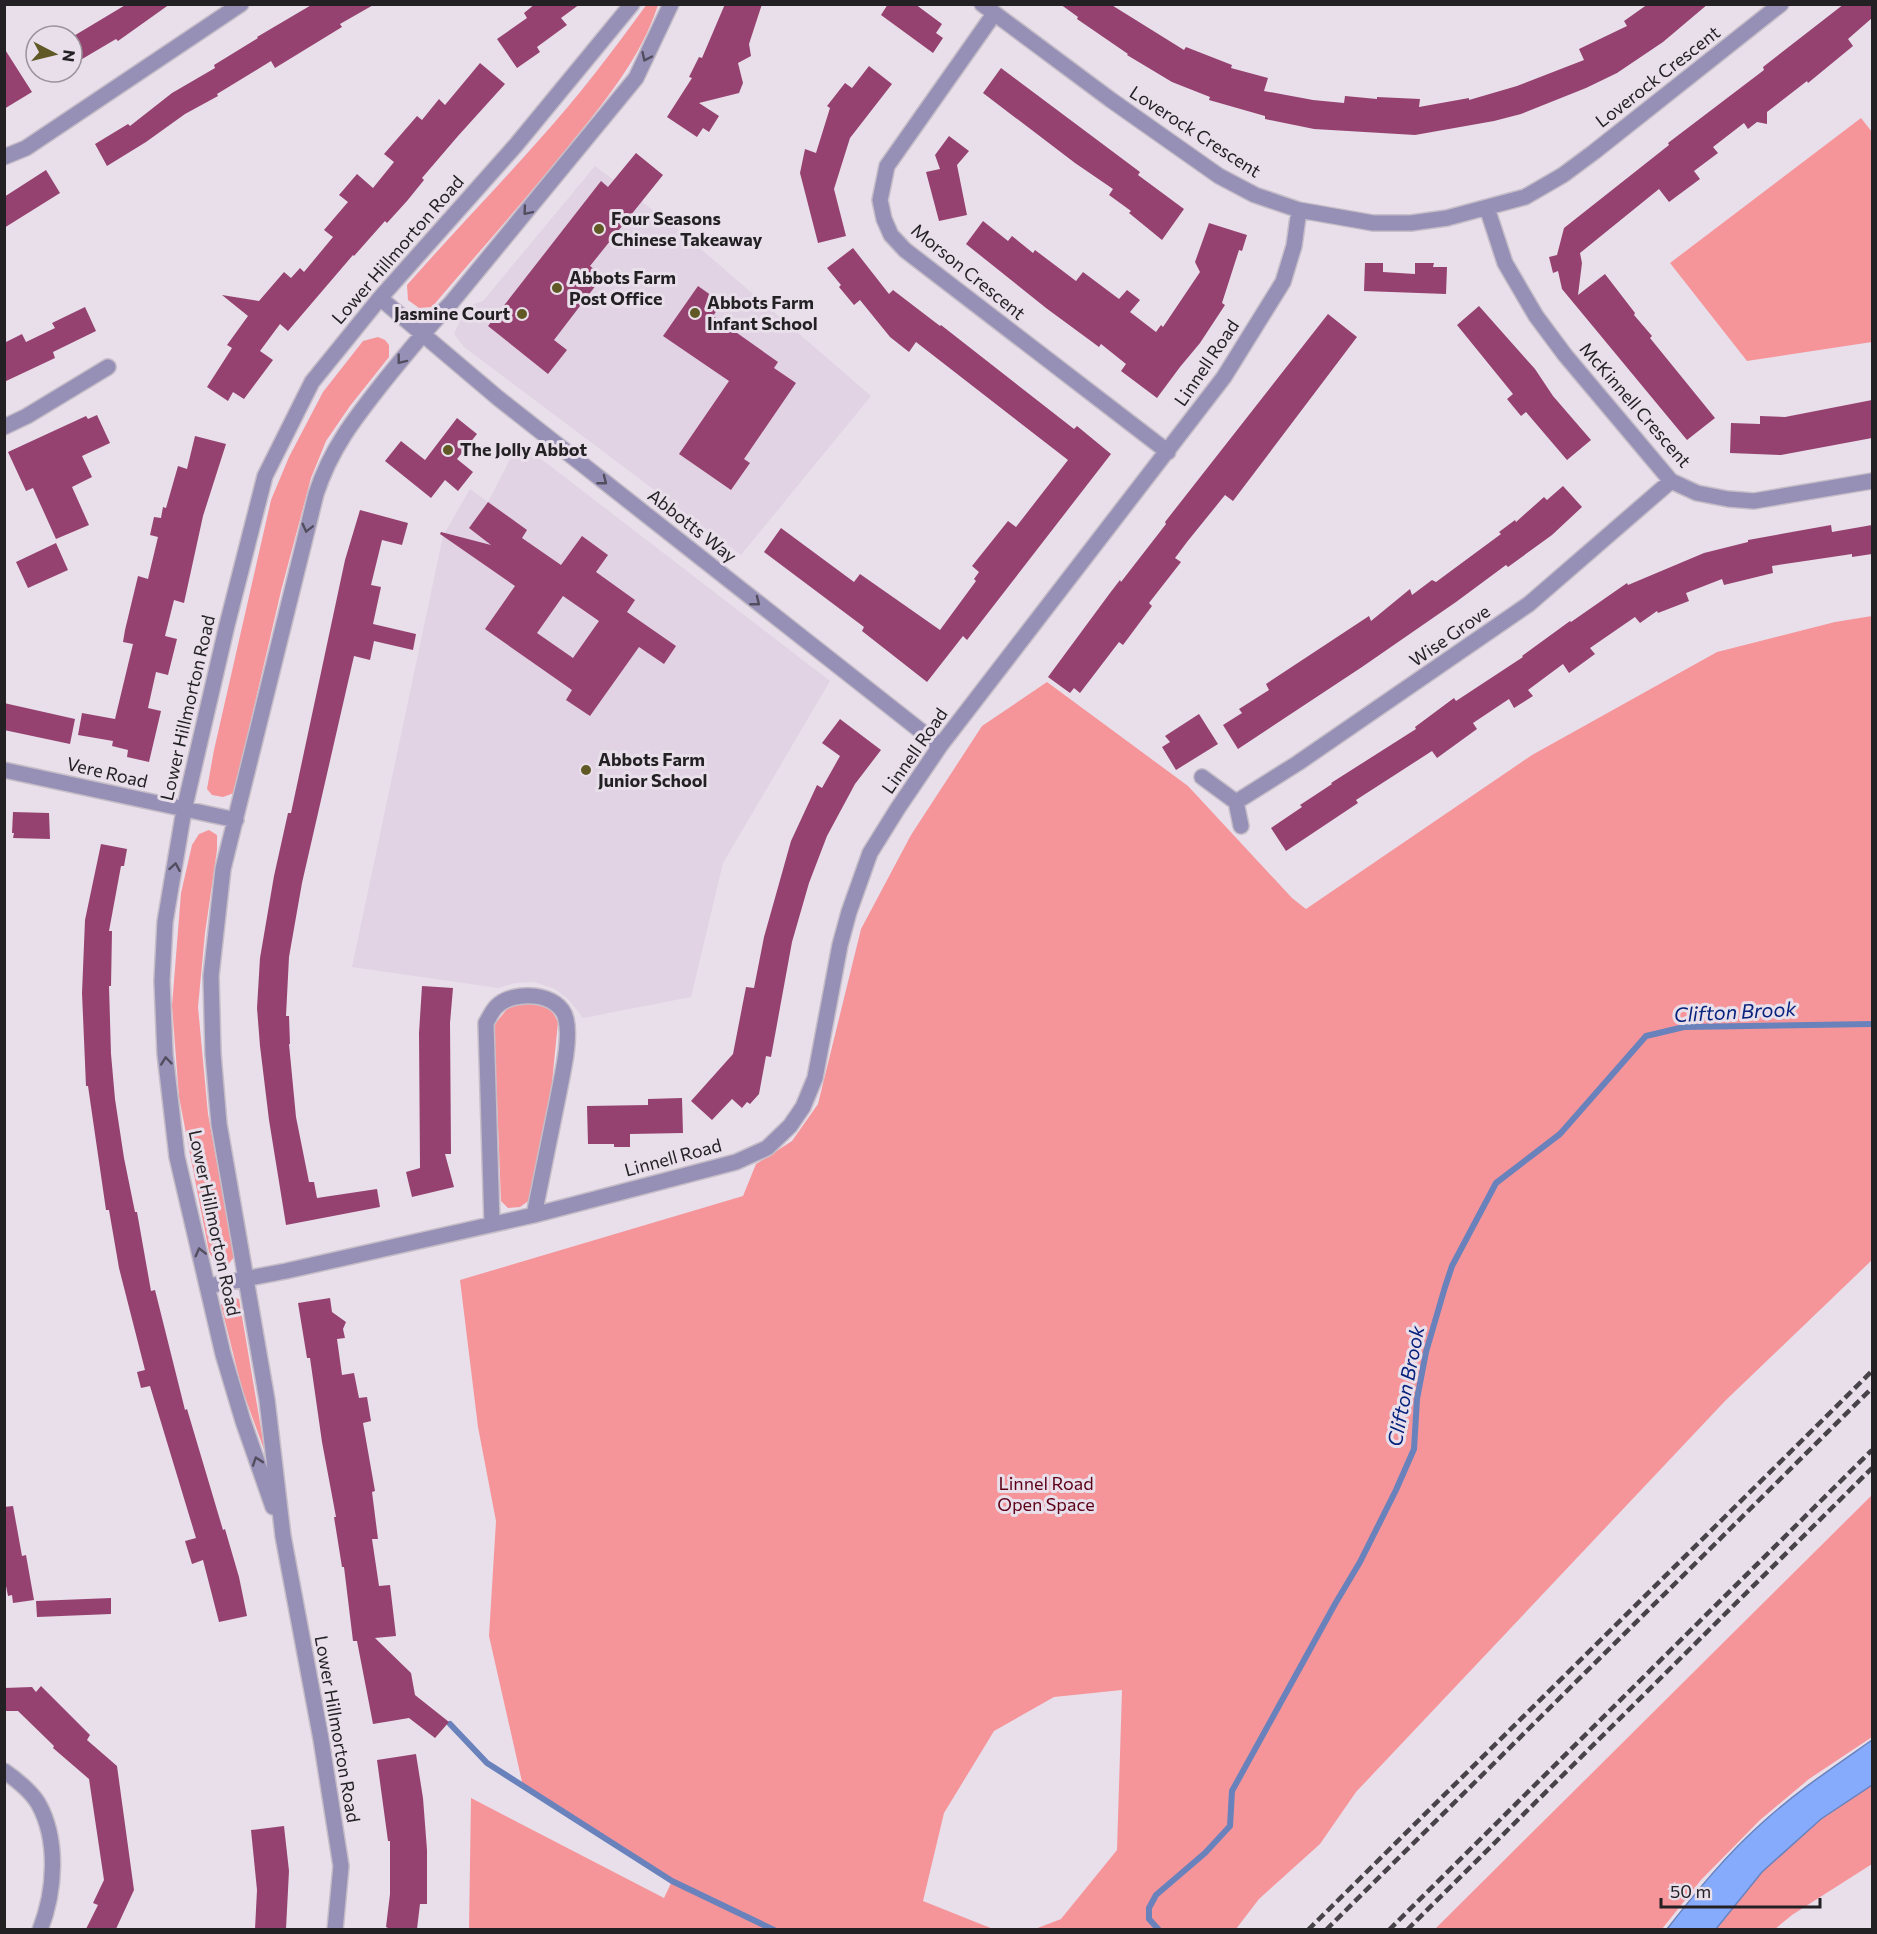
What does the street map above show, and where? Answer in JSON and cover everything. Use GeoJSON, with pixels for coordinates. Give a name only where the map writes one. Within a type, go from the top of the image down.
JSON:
{"type":"FeatureCollection","features":[{"type":"Feature","properties":{"kind":"street"},"geometry":{"type":"LineString","coordinates":[[4,157],[26,148],[241,4]]}},
{"type":"Feature","properties":{"kind":"street","name":"Lower Hillmorton Road"},"geometry":{"type":"LineString","coordinates":[[283,1536],[243,1421],[223,1354],[177,1157],[165,1054],[162,981],[165,922],[184,810],[227,625],[265,476],[312,382],[380,298],[516,145],[632,4]]}},
{"type":"Feature","properties":{"kind":"street","name":"Lower Hillmorton Road"},"geometry":{"type":"LineString","coordinates":[[335,1929],[341,1866],[321,1739],[283,1536],[267,1400],[219,1124],[213,1054],[211,976],[223,869],[316,494],[325,468],[339,441],[422,333],[451,303],[636,78],[671,4]]}},
{"type":"Feature","properties":{"kind":"street","name":"Loverock Crescent"},"geometry":{"type":"LineString","coordinates":[[988,9],[1111,100],[1220,176],[1255,195],[1299,210],[1374,223],[1411,223],[1447,218],[1525,197],[1563,175],[1781,4]]}},
{"type":"Feature","properties":{"kind":"street","name":"Morson Crescent"},"geometry":{"type":"LineString","coordinates":[[988,9],[887,166],[880,200],[884,219],[891,235],[905,250],[1168,452]]}},
{"type":"Feature","properties":{"kind":"street","name":"McKinnell Crescent"},"geometry":{"type":"LineString","coordinates":[[1487,208],[1505,262],[1536,316],[1565,355],[1671,481],[1696,493],[1728,500],[1754,501],[1872,481]]}},
{"type":"Feature","properties":{"kind":"street","name":"Linnell Road"},"geometry":{"type":"LineString","coordinates":[[208,1286],[534,1215],[735,1162],[768,1148],[790,1126],[803,1107],[815,1078],[840,945],[870,853],[940,746],[1224,377],[1283,282],[1294,246],[1299,210]]}},
{"type":"Feature","properties":{"kind":"street","name":"Abbotts Way"},"geometry":{"type":"LineString","coordinates":[[380,298],[540,432],[940,746]]}},
{"type":"Feature","properties":{"kind":"street"},"geometry":{"type":"LineString","coordinates":[[4,427],[27,416],[108,366]]}},
{"type":"Feature","properties":{"kind":"street","name":"Wise Grove"},"geometry":{"type":"LineString","coordinates":[[1236,802],[1308,756],[1530,604],[1671,481]]}},
{"type":"Feature","properties":{"kind":"street","name":"Vere Road"},"geometry":{"type":"LineString","coordinates":[[4,770],[236,820]]}},
{"type":"Feature","properties":{"kind":"street"},"geometry":{"type":"LineString","coordinates":[[1202,777],[1236,802],[1241,826]]}},
{"type":"Feature","properties":{"kind":"street"},"geometry":{"type":"LineString","coordinates":[[492,1224],[486,1023],[496,1006],[525,995],[547,998],[559,1008],[566,1016],[568,1031],[563,1069],[534,1215]]}},
{"type":"Feature","properties":{"kind":"street"},"geometry":{"type":"LineString","coordinates":[[4,1771],[21,1783],[38,1803],[46,1825],[52,1853],[51,1889],[40,1929]]}},
{"type":"Feature","properties":{"kind":"shaded area","name":"Abbots Farm Infant School"},"geometry":{"type":"Polygon","coordinates":[[[595,166],[680,231],[871,396],[741,555],[464,347],[454,334],[467,306],[483,301],[595,166]]]}},
{"type":"Feature","properties":{"kind":"shaded area","name":"Abbots Farm Junior School"},"geometry":{"type":"Polygon","coordinates":[[[519,442],[830,681],[723,863],[691,997],[583,1018],[568,999],[553,988],[534,982],[515,983],[498,988],[352,967],[443,536],[470,489],[488,502],[519,442]]]}},
{"type":"Feature","properties":{"kind":"green space"},"geometry":{"type":"Polygon","coordinates":[[[647,4],[658,5],[650,25],[620,80],[595,114],[432,307],[419,308],[408,300],[407,285],[553,124],[595,74],[647,4]]]}},
{"type":"Feature","properties":{"kind":"green space"},"geometry":{"type":"Polygon","coordinates":[[[1861,118],[1872,132],[1872,342],[1747,361],[1670,263],[1861,118]]]}},
{"type":"Feature","properties":{"kind":"green space"},"geometry":{"type":"Polygon","coordinates":[[[378,337],[389,345],[389,357],[350,406],[326,441],[311,478],[281,591],[234,793],[223,797],[212,795],[207,789],[214,750],[271,500],[289,457],[323,392],[363,341],[378,337]]]}},
{"type":"Feature","properties":{"kind":"green space","name":"Linnel Road Open Space"},"geometry":{"type":"Polygon","coordinates":[[[1872,616],[1872,1260],[1726,1400],[1356,1792],[1320,1844],[1259,1899],[1236,1929],[1035,1929],[1061,1919],[1117,1850],[1122,1690],[1054,1697],[994,1731],[944,1813],[923,1901],[993,1929],[469,1929],[471,1798],[664,1898],[672,1881],[523,1786],[489,1636],[496,1521],[478,1427],[460,1280],[743,1196],[756,1164],[792,1141],[818,1104],[861,929],[911,835],[982,726],[1047,682],[1188,786],[1292,898],[1306,909],[1532,755],[1717,652],[1835,622],[1872,616]]]}},
{"type":"Feature","properties":{"kind":"green space"},"geometry":{"type":"Polygon","coordinates":[[[209,830],[217,835],[217,850],[205,933],[198,1007],[208,1114],[234,1257],[227,1266],[216,1264],[209,1252],[179,1097],[172,1006],[181,893],[192,845],[199,834],[209,830]]]}},
{"type":"Feature","properties":{"kind":"green space"},"geometry":{"type":"Polygon","coordinates":[[[528,1002],[542,1003],[551,1009],[558,1022],[551,1093],[530,1200],[520,1207],[508,1208],[501,1201],[494,1025],[508,1008],[528,1002]]]}},
{"type":"Feature","properties":{"kind":"green space"},"geometry":{"type":"Polygon","coordinates":[[[230,1296],[239,1299],[265,1452],[242,1389],[221,1305],[230,1296]]]}},
{"type":"Feature","properties":{"kind":"green space"},"geometry":{"type":"Polygon","coordinates":[[[1872,1495],[1872,1737],[1809,1779],[1760,1820],[1701,1880],[1662,1929],[1435,1929],[1872,1495]]]}},
{"type":"Feature","properties":{"kind":"green space"},"geometry":{"type":"Polygon","coordinates":[[[1872,1785],[1872,1864],[1792,1915],[1775,1929],[1716,1930],[1762,1872],[1821,1819],[1872,1785]]]}},
{"type":"Feature","properties":{"kind":"water"},"geometry":{"type":"Polygon","coordinates":[[[1872,1740],[1872,1785],[1821,1819],[1762,1872],[1716,1929],[1667,1929],[1724,1861],[1762,1823],[1802,1790],[1872,1740]]]}},
{"type":"Feature","properties":{"kind":"building"},"geometry":{"type":"Polygon","coordinates":[[[127,4],[170,4],[118,41],[116,39],[84,58],[84,30],[127,4]]]}},
{"type":"Feature","properties":{"kind":"building"},"geometry":{"type":"Polygon","coordinates":[[[313,4],[375,4],[340,24],[342,27],[275,68],[271,61],[107,166],[95,144],[128,124],[130,126],[172,93],[215,68],[214,65],[313,4]]]}},
{"type":"Feature","properties":{"kind":"building"},"geometry":{"type":"Polygon","coordinates":[[[535,4],[580,4],[561,18],[567,25],[537,47],[540,52],[517,68],[497,39],[527,18],[524,13],[535,4]]]}},
{"type":"Feature","properties":{"kind":"building"},"geometry":{"type":"Polygon","coordinates":[[[725,4],[762,4],[749,44],[751,56],[738,63],[743,83],[739,93],[699,103],[719,116],[709,132],[703,128],[697,137],[667,117],[692,78],[689,77],[699,57],[702,58],[725,4]]]}},
{"type":"Feature","properties":{"kind":"building"},"geometry":{"type":"Polygon","coordinates":[[[888,4],[915,4],[942,24],[936,33],[943,38],[933,53],[881,15],[888,4]]]}},
{"type":"Feature","properties":{"kind":"building"},"geometry":{"type":"Polygon","coordinates":[[[1060,4],[1110,4],[1184,50],[1186,47],[1232,65],[1231,68],[1268,78],[1264,91],[1344,103],[1345,96],[1420,99],[1419,107],[1469,98],[1469,100],[1517,86],[1584,60],[1579,49],[1627,26],[1624,21],[1648,4],[1708,4],[1663,42],[1617,73],[1586,88],[1521,114],[1415,135],[1314,129],[1265,119],[1265,116],[1209,100],[1210,97],[1172,82],[1127,55],[1060,4]]]}},
{"type":"Feature","properties":{"kind":"building"},"geometry":{"type":"Polygon","coordinates":[[[1844,4],[1872,4],[1872,18],[1848,39],[1853,46],[1808,83],[1807,81],[1767,112],[1767,124],[1757,122],[1748,129],[1744,123],[1713,147],[1718,153],[1694,171],[1700,179],[1669,202],[1659,189],[1580,253],[1582,263],[1578,295],[1605,274],[1652,336],[1650,338],[1715,418],[1687,440],[1562,289],[1558,271],[1553,273],[1549,257],[1557,255],[1564,228],[1844,4]]]}},
{"type":"Feature","properties":{"kind":"building"},"geometry":{"type":"Polygon","coordinates":[[[4,48],[24,79],[24,84],[27,84],[32,92],[4,109],[4,48]]]}},
{"type":"Feature","properties":{"kind":"building"},"geometry":{"type":"Polygon","coordinates":[[[480,63],[505,84],[422,178],[424,180],[407,201],[353,255],[288,331],[280,324],[260,351],[273,360],[244,399],[233,392],[228,401],[207,387],[232,348],[227,345],[248,316],[222,295],[259,301],[284,272],[291,278],[300,268],[304,272],[333,237],[324,230],[348,202],[339,195],[357,174],[373,188],[394,162],[384,154],[417,116],[422,120],[439,99],[445,105],[480,63]]]}},
{"type":"Feature","properties":{"kind":"building"},"geometry":{"type":"Polygon","coordinates":[[[869,66],[892,84],[850,138],[834,189],[846,236],[818,243],[800,173],[805,149],[816,153],[830,108],[827,106],[845,83],[852,88],[869,66]]]}},
{"type":"Feature","properties":{"kind":"building"},"geometry":{"type":"Polygon","coordinates":[[[1001,68],[1140,172],[1138,175],[1184,209],[1162,240],[1129,213],[1131,211],[1109,195],[1113,189],[983,93],[1001,68]]]}},
{"type":"Feature","properties":{"kind":"building"},"geometry":{"type":"Polygon","coordinates":[[[949,136],[969,151],[957,165],[967,215],[939,221],[926,172],[940,169],[935,155],[949,136]]]}},
{"type":"Feature","properties":{"kind":"building"},"geometry":{"type":"Polygon","coordinates":[[[636,153],[663,175],[590,266],[603,276],[554,340],[567,350],[548,374],[488,326],[601,181],[608,187],[636,153]]]}},
{"type":"Feature","properties":{"kind":"building"},"geometry":{"type":"Polygon","coordinates":[[[46,170],[60,193],[4,228],[4,197],[46,170]]]}},
{"type":"Feature","properties":{"kind":"building"},"geometry":{"type":"Polygon","coordinates":[[[983,221],[1008,241],[1012,236],[1033,253],[1035,250],[1076,281],[1083,272],[1119,299],[1127,290],[1140,300],[1130,312],[1156,332],[1161,325],[1163,327],[1200,272],[1195,262],[1209,223],[1247,235],[1242,251],[1239,250],[1222,303],[1225,305],[1200,343],[1157,398],[1121,371],[1126,364],[1101,344],[1099,347],[1046,308],[966,244],[983,221]]]}},
{"type":"Feature","properties":{"kind":"building"},"geometry":{"type":"Polygon","coordinates":[[[853,248],[889,294],[893,290],[1074,429],[1077,426],[1111,454],[967,640],[963,636],[927,682],[862,631],[864,627],[764,552],[781,528],[854,582],[860,574],[940,630],[976,581],[974,579],[979,572],[972,566],[1008,521],[1016,527],[1068,460],[916,342],[909,352],[890,337],[860,300],[854,305],[827,268],[853,248]]]}},
{"type":"Feature","properties":{"kind":"building"},"geometry":{"type":"Polygon","coordinates":[[[1365,263],[1383,263],[1383,272],[1415,274],[1415,263],[1434,263],[1433,267],[1447,267],[1446,294],[1364,291],[1365,263]]]}},
{"type":"Feature","properties":{"kind":"building"},"geometry":{"type":"Polygon","coordinates":[[[698,286],[722,303],[713,316],[778,362],[774,368],[796,383],[744,459],[750,463],[731,490],[679,454],[729,381],[663,336],[698,286]]]}},
{"type":"Feature","properties":{"kind":"building"},"geometry":{"type":"Polygon","coordinates":[[[1479,306],[1535,369],[1553,396],[1591,440],[1567,460],[1526,412],[1521,416],[1507,399],[1513,394],[1457,325],[1479,306]]]}},
{"type":"Feature","properties":{"kind":"building"},"geometry":{"type":"Polygon","coordinates":[[[85,307],[96,331],[53,352],[55,358],[4,382],[4,343],[22,334],[26,342],[55,328],[52,323],[85,307]]]}},
{"type":"Feature","properties":{"kind":"building"},"geometry":{"type":"Polygon","coordinates":[[[1328,314],[1357,337],[1233,501],[1225,495],[1187,542],[1175,558],[1181,562],[1149,603],[1152,606],[1123,645],[1119,642],[1080,693],[1074,688],[1070,693],[1048,677],[1120,580],[1121,582],[1166,524],[1165,522],[1328,314]]]}},
{"type":"Feature","properties":{"kind":"building"},"geometry":{"type":"Polygon","coordinates":[[[1872,400],[1872,438],[1781,455],[1730,453],[1731,423],[1760,424],[1760,416],[1785,417],[1872,400]]]}},
{"type":"Feature","properties":{"kind":"building"},"geometry":{"type":"Polygon","coordinates":[[[97,415],[110,443],[82,456],[92,477],[72,487],[89,525],[56,539],[33,488],[26,491],[8,452],[86,416],[88,419],[97,415]]]}},
{"type":"Feature","properties":{"kind":"building","name":"The Jolly Abbot"},"geometry":{"type":"Polygon","coordinates":[[[457,418],[477,434],[457,459],[473,472],[458,491],[445,480],[431,498],[385,461],[401,441],[425,460],[457,418]]]}},
{"type":"Feature","properties":{"kind":"building"},"geometry":{"type":"Polygon","coordinates":[[[195,436],[226,444],[203,516],[184,603],[174,600],[165,636],[177,639],[168,675],[156,672],[148,708],[161,711],[149,762],[127,757],[128,750],[112,746],[113,741],[78,735],[82,713],[115,719],[133,644],[123,642],[125,630],[138,576],[148,579],[158,537],[150,535],[154,517],[161,518],[163,507],[166,508],[178,466],[187,469],[195,436]]]}},
{"type":"Feature","properties":{"kind":"building"},"geometry":{"type":"Polygon","coordinates":[[[1563,486],[1582,507],[1552,535],[1362,667],[1238,749],[1223,725],[1242,713],[1239,709],[1269,690],[1266,684],[1369,616],[1371,621],[1410,589],[1412,595],[1432,580],[1436,582],[1501,534],[1499,532],[1515,520],[1516,522],[1544,497],[1547,500],[1563,486]]]}},
{"type":"Feature","properties":{"kind":"building"},"geometry":{"type":"Polygon","coordinates":[[[488,502],[527,530],[522,538],[561,565],[582,536],[608,555],[596,572],[635,600],[627,612],[676,646],[664,664],[639,647],[590,716],[566,700],[572,690],[485,629],[515,586],[440,534],[441,532],[491,545],[469,528],[488,502]],[[563,596],[537,633],[573,658],[599,621],[563,596]]]}},
{"type":"Feature","properties":{"kind":"building"},"geometry":{"type":"Polygon","coordinates":[[[360,510],[408,523],[402,545],[382,540],[371,585],[381,587],[373,624],[416,634],[413,650],[374,641],[370,660],[354,656],[302,883],[289,957],[286,1016],[289,1016],[289,1044],[296,1117],[309,1182],[314,1182],[317,1198],[377,1189],[380,1207],[286,1225],[260,1046],[257,1008],[260,958],[274,876],[288,813],[291,813],[345,560],[360,510]]]}},
{"type":"Feature","properties":{"kind":"building"},"geometry":{"type":"Polygon","coordinates":[[[1831,525],[1832,532],[1872,525],[1872,554],[1852,557],[1852,554],[1772,566],[1773,573],[1724,585],[1722,579],[1686,593],[1689,601],[1658,613],[1657,611],[1640,623],[1635,617],[1590,648],[1595,654],[1569,673],[1563,664],[1528,690],[1533,696],[1514,708],[1509,699],[1473,723],[1477,729],[1437,758],[1432,751],[1356,800],[1358,803],[1286,851],[1271,828],[1302,807],[1300,805],[1331,783],[1416,729],[1415,727],[1454,698],[1456,701],[1523,657],[1570,621],[1627,583],[1628,585],[1704,553],[1748,542],[1748,540],[1831,525]]]}},
{"type":"Feature","properties":{"kind":"building"},"geometry":{"type":"Polygon","coordinates":[[[56,543],[68,570],[28,588],[16,562],[56,543]]]}},
{"type":"Feature","properties":{"kind":"building"},"geometry":{"type":"Polygon","coordinates":[[[4,703],[75,719],[70,744],[4,730],[4,703]]]}},
{"type":"Feature","properties":{"kind":"building"},"geometry":{"type":"Polygon","coordinates":[[[1199,714],[1218,744],[1176,770],[1162,747],[1170,742],[1165,736],[1199,714]]]}},
{"type":"Feature","properties":{"kind":"building"},"geometry":{"type":"Polygon","coordinates":[[[840,719],[881,750],[855,784],[827,836],[809,883],[792,942],[771,1057],[766,1056],[759,1094],[750,1104],[747,1102],[742,1108],[732,1099],[712,1120],[691,1101],[733,1054],[746,987],[754,988],[764,937],[791,841],[817,785],[822,788],[840,756],[822,743],[840,719]]]}},
{"type":"Feature","properties":{"kind":"building"},"geometry":{"type":"Polygon","coordinates":[[[13,812],[49,813],[50,839],[13,838],[13,812]]]}},
{"type":"Feature","properties":{"kind":"building"},"geometry":{"type":"Polygon","coordinates":[[[101,844],[127,849],[124,866],[121,866],[109,931],[112,931],[111,986],[109,986],[111,1054],[124,1158],[135,1212],[137,1212],[151,1291],[155,1290],[185,1410],[187,1409],[223,1530],[225,1529],[239,1577],[247,1616],[219,1622],[203,1560],[192,1564],[185,1541],[196,1538],[150,1386],[141,1388],[137,1372],[145,1370],[119,1268],[109,1210],[106,1210],[88,1086],[86,1086],[82,993],[85,920],[101,844]]]}},
{"type":"Feature","properties":{"kind":"building"},"geometry":{"type":"Polygon","coordinates":[[[422,986],[453,988],[450,1023],[451,1154],[445,1154],[454,1187],[412,1197],[406,1172],[420,1168],[419,1033],[422,986]]]}},
{"type":"Feature","properties":{"kind":"building"},"geometry":{"type":"Polygon","coordinates":[[[682,1098],[683,1133],[630,1134],[630,1147],[614,1147],[614,1144],[588,1144],[587,1106],[648,1105],[648,1099],[682,1098]]]}},
{"type":"Feature","properties":{"kind":"building"},"geometry":{"type":"Polygon","coordinates":[[[330,1298],[332,1312],[346,1322],[343,1329],[345,1338],[337,1339],[342,1375],[354,1373],[359,1398],[367,1397],[371,1421],[363,1423],[375,1491],[372,1492],[378,1539],[372,1539],[379,1586],[390,1585],[396,1636],[375,1638],[411,1673],[415,1695],[449,1722],[435,1738],[409,1718],[373,1724],[357,1641],[353,1641],[344,1567],[342,1567],[334,1517],[336,1517],[310,1358],[307,1358],[298,1303],[330,1298]]]}},
{"type":"Feature","properties":{"kind":"building"},"geometry":{"type":"Polygon","coordinates":[[[13,1506],[22,1556],[26,1555],[34,1600],[13,1603],[12,1595],[8,1596],[4,1576],[4,1507],[13,1506]]]}},
{"type":"Feature","properties":{"kind":"building"},"geometry":{"type":"Polygon","coordinates":[[[111,1598],[111,1614],[37,1617],[36,1601],[111,1598]]]}},
{"type":"Feature","properties":{"kind":"building"},"geometry":{"type":"Polygon","coordinates":[[[41,1686],[90,1735],[87,1740],[117,1766],[134,1890],[116,1929],[86,1929],[98,1905],[93,1903],[104,1880],[89,1779],[53,1748],[54,1746],[18,1711],[4,1711],[4,1688],[32,1687],[36,1692],[41,1686]]]}},
{"type":"Feature","properties":{"kind":"building"},"geometry":{"type":"Polygon","coordinates":[[[416,1754],[423,1798],[427,1850],[427,1904],[420,1904],[417,1929],[390,1929],[386,1927],[390,1894],[390,1841],[388,1841],[377,1760],[416,1754]]]}},
{"type":"Feature","properties":{"kind":"building"},"geometry":{"type":"Polygon","coordinates":[[[284,1826],[289,1871],[286,1929],[255,1929],[257,1890],[251,1830],[284,1826]]]}},
{"type":"Feature","properties":{"kind":"waterway","name":"Clifton Brook"},"geometry":{"type":"LineString","coordinates":[[1159,1930],[1149,1919],[1149,1908],[1156,1895],[1205,1853],[1230,1826],[1232,1791],[1360,1562],[1396,1490],[1414,1449],[1417,1399],[1426,1352],[1445,1287],[1452,1266],[1496,1183],[1560,1134],[1646,1036],[1684,1027],[1872,1024]]}},
{"type":"Feature","properties":{"kind":"waterway"},"geometry":{"type":"LineString","coordinates":[[450,1724],[487,1763],[672,1881],[774,1930]]}},
{"type":"Feature","properties":{"kind":"railway"},"geometry":{"type":"LineString","coordinates":[[1308,1930],[1872,1371]]}},
{"type":"Feature","properties":{"kind":"railway"},"geometry":{"type":"LineString","coordinates":[[1326,1930],[1872,1388]]}},
{"type":"Feature","properties":{"kind":"railway"},"geometry":{"type":"LineString","coordinates":[[1389,1930],[1872,1450]]}},
{"type":"Feature","properties":{"kind":"railway"},"geometry":{"type":"LineString","coordinates":[[1407,1930],[1872,1468]]}},
{"type":"Feature","properties":{"kind":"place","name":"Four Seasons Chinese Takeaway"},"geometry":{"type":"Point","coordinates":[599,229]}},
{"type":"Feature","properties":{"kind":"place","name":"Abbots Farm Post Office"},"geometry":{"type":"Point","coordinates":[557,288]}},
{"type":"Feature","properties":{"kind":"place","name":"Abbots Farm Infant School"},"geometry":{"type":"Point","coordinates":[695,313]}},
{"type":"Feature","properties":{"kind":"place","name":"Jasmine Court"},"geometry":{"type":"Point","coordinates":[522,314]}},
{"type":"Feature","properties":{"kind":"place","name":"The Jolly Abbot"},"geometry":{"type":"Point","coordinates":[448,450]}},
{"type":"Feature","properties":{"kind":"place","name":"Abbots Farm Junior School"},"geometry":{"type":"Point","coordinates":[586,770]}}]}
